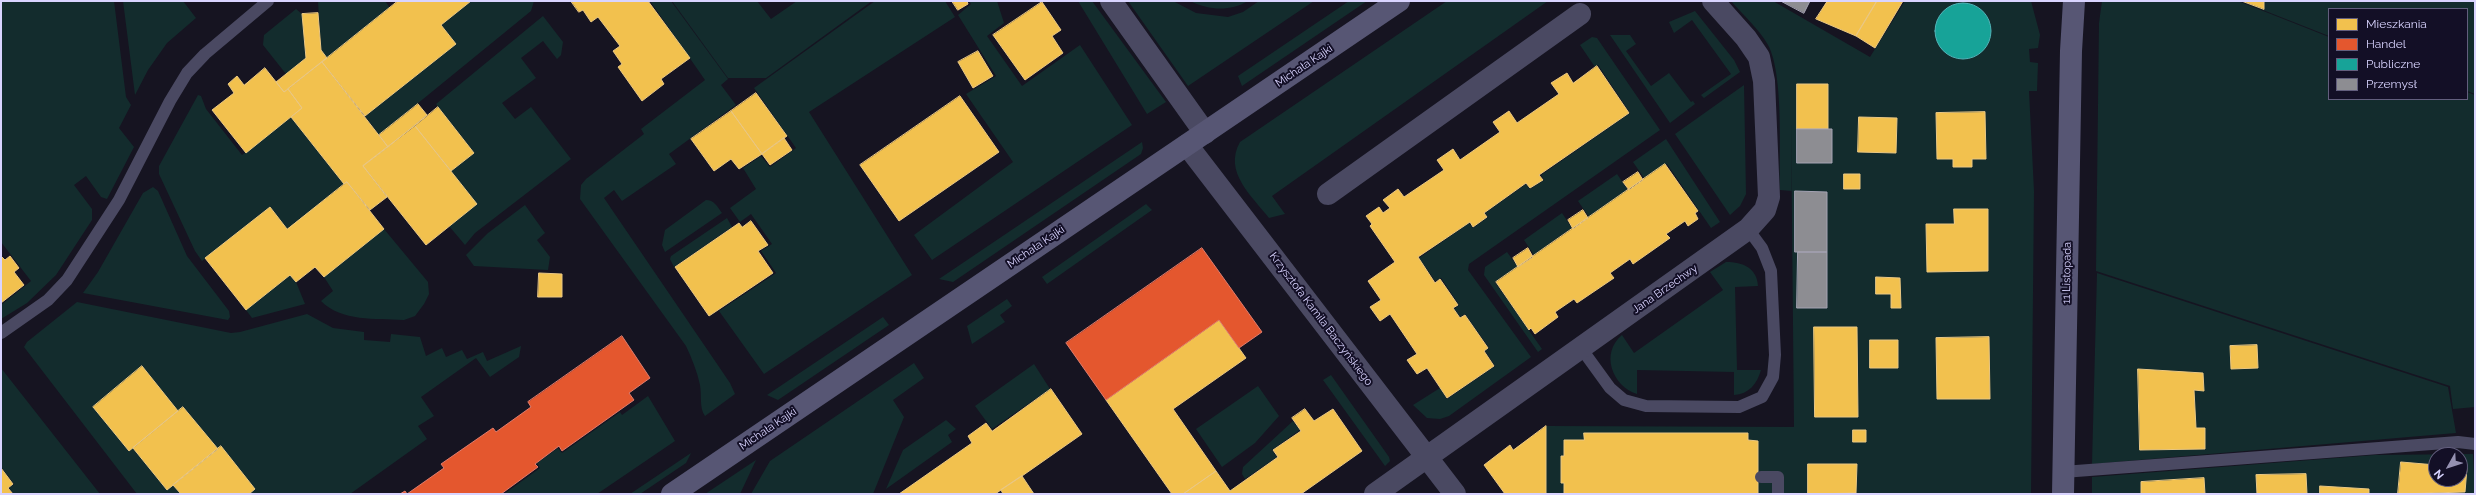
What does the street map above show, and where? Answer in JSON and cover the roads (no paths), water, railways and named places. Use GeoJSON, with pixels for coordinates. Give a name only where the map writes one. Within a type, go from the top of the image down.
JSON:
{"type":"FeatureCollection","features":[{"type":"Feature","properties":{"kind":"street","name":"Krzysztofa Kamila Baczyńskiego"},"geometry":{"type":"LineString","coordinates":[[1111,1],[1196,139],[1427,458],[1455,494]]}},
{"type":"Feature","properties":{"kind":"street","name":"Michała Kajki"},"geometry":{"type":"LineString","coordinates":[[672,494],[1400,1]]}},
{"type":"Feature","properties":{"kind":"street","name":"Jana Brzechwy"},"geometry":{"type":"LineString","coordinates":[[1375,494],[1748,229],[1765,210],[1769,197],[1764,81],[1759,57],[1746,38],[1713,1]]}},
{"type":"Feature","properties":{"kind":"street","name":"11 Listopada"},"geometry":{"type":"LineString","coordinates":[[2061,1],[2070,51]]}},
{"type":"Feature","properties":{"kind":"street","name":"11 Listopada"},"geometry":{"type":"LineString","coordinates":[[2063,494],[2070,51],[2074,1]]}},
{"type":"Feature","properties":{"kind":"street"},"geometry":{"type":"LineString","coordinates":[[1328,194],[1580,14]]}},
{"type":"Feature","properties":{"kind":"lane"},"geometry":{"type":"LineString","coordinates":[[1,333],[48,300],[67,280],[119,200],[170,101],[187,73],[205,54],[268,1]]}},
{"type":"Feature","properties":{"kind":"lane"},"geometry":{"type":"LineString","coordinates":[[1582,348],[1610,388],[1624,400],[1646,406],[1739,407],[1762,397],[1773,377],[1775,355],[1771,271],[1762,248],[1748,229]]}},
{"type":"Feature","properties":{"kind":"lane"},"geometry":{"type":"LineString","coordinates":[[2063,472],[2458,442],[2475,444]]}},
{"type":"Feature","properties":{"kind":"lane"},"geometry":{"type":"LineString","coordinates":[[1761,477],[1778,477],[1778,494]]}}]}
